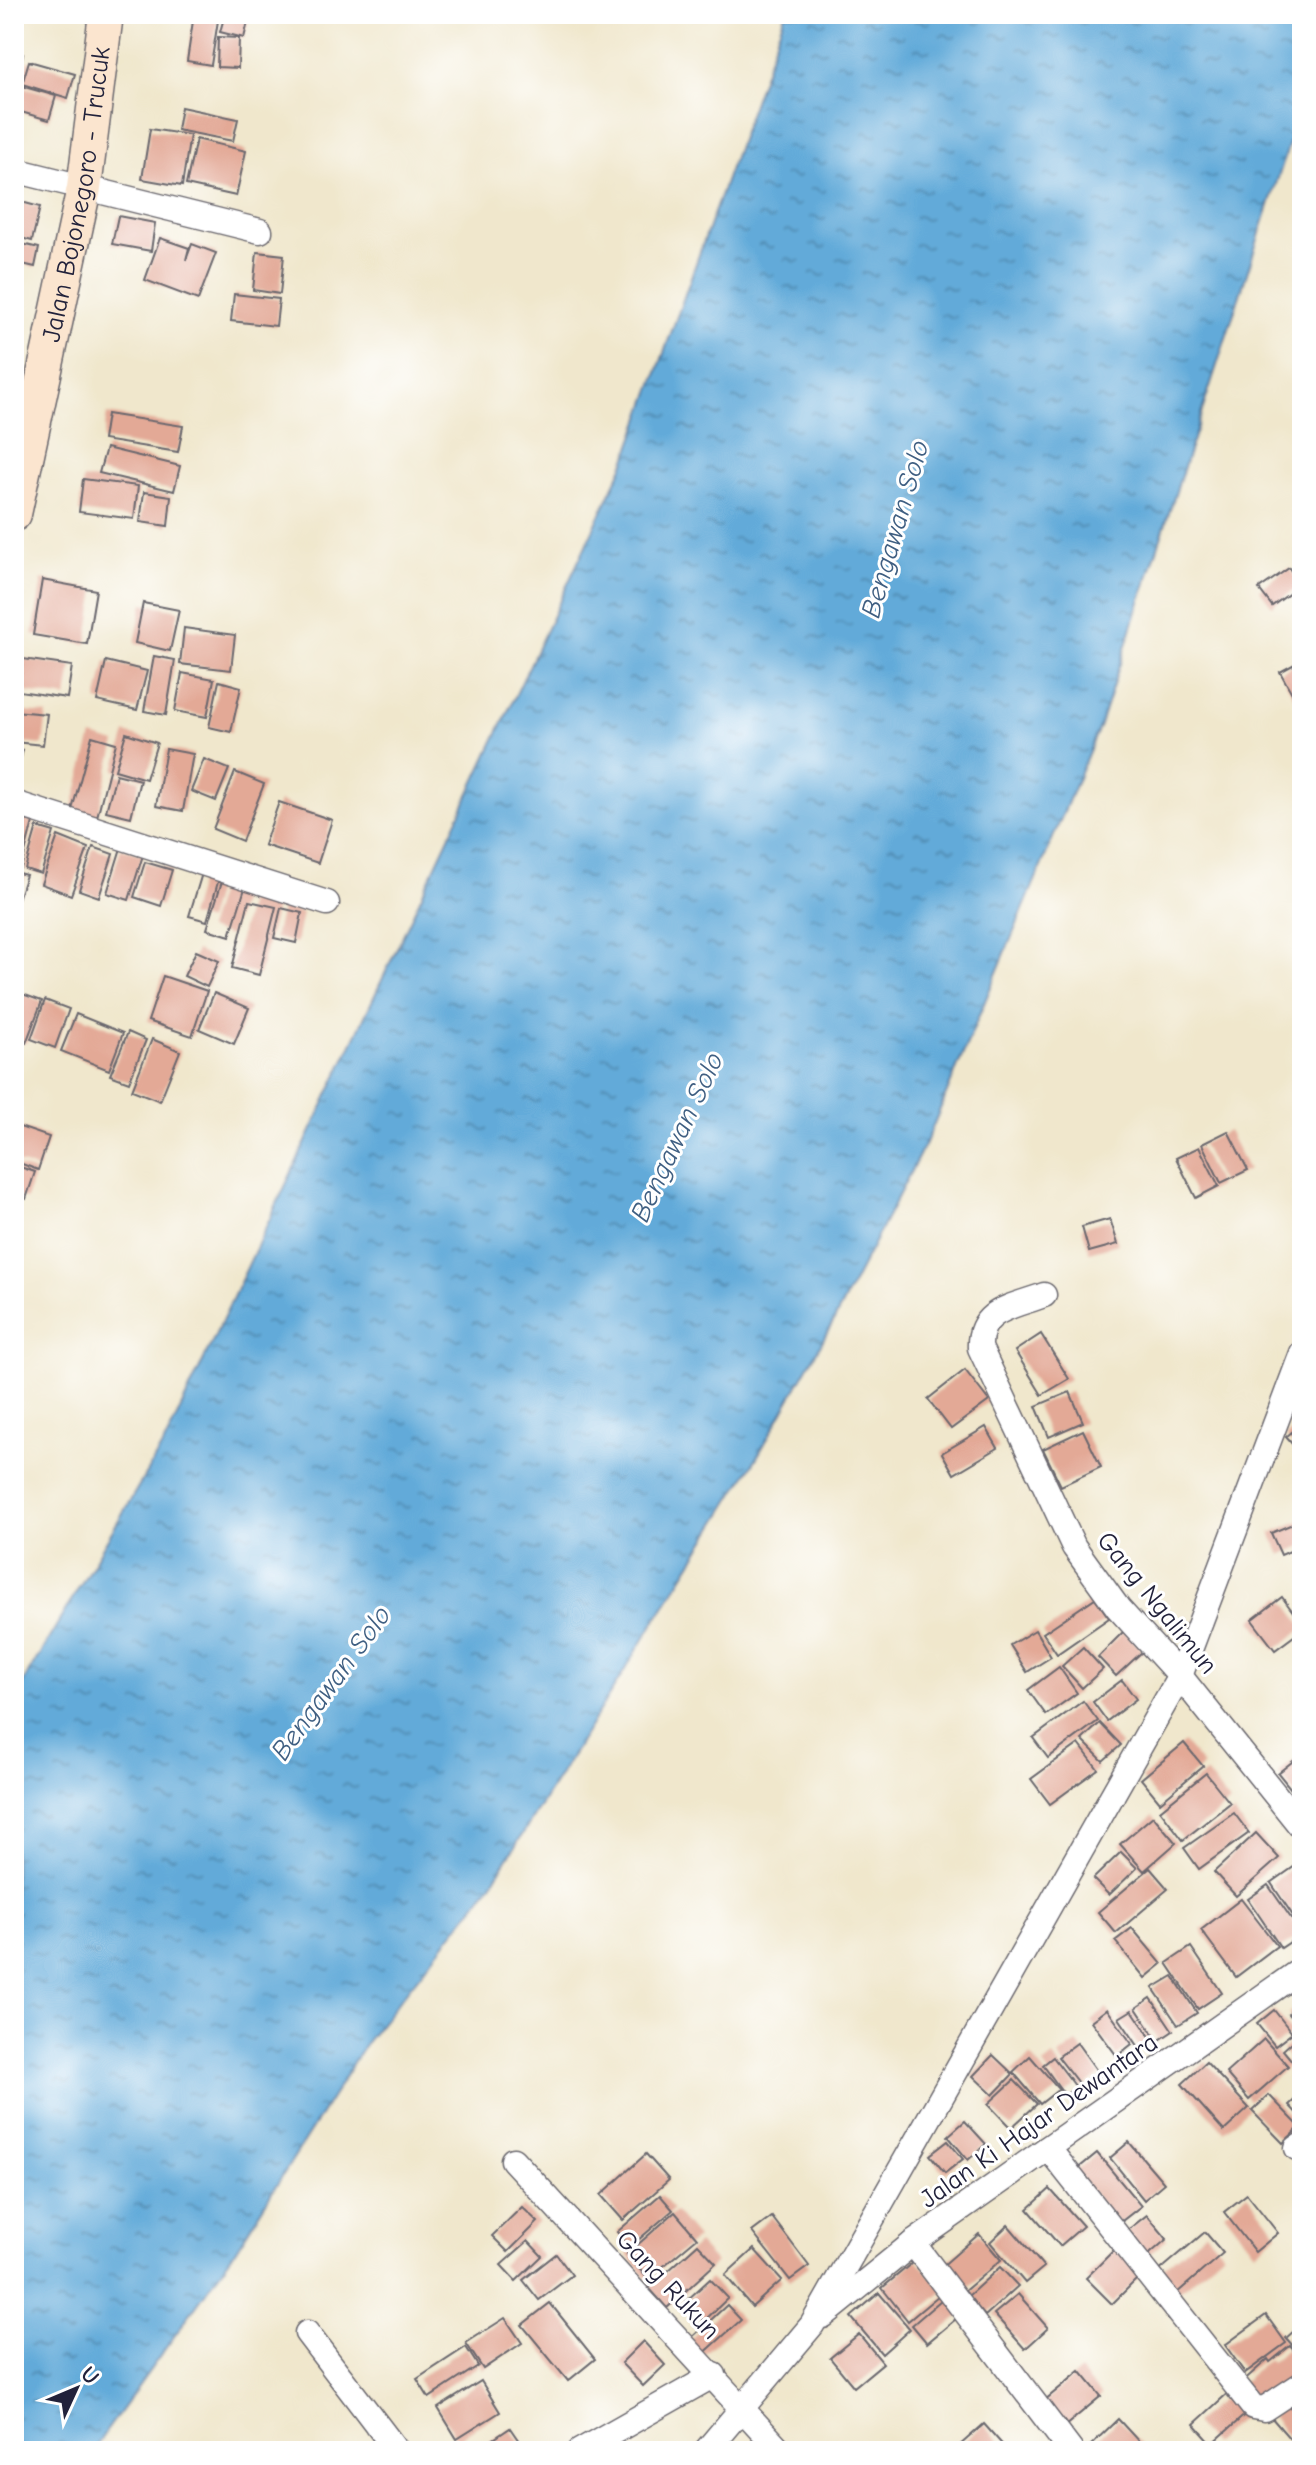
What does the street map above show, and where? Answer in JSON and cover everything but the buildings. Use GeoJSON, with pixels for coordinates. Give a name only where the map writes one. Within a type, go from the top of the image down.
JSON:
{"type":"FeatureCollection","features":[{"type":"Feature","properties":{"kind":"street","name":"Jalan Bojonegoro - Trucuk"},"geometry":{"type":"LineString","coordinates":[[14,514],[84,188],[106,14]]}},
{"type":"Feature","properties":{"kind":"street"},"geometry":{"type":"LineString","coordinates":[[14,170],[260,231]]}},
{"type":"Feature","properties":{"kind":"street"},"geometry":{"type":"LineString","coordinates":[[14,803],[327,903]]}},
{"type":"Feature","properties":{"kind":"street","name":"Gang Ngalimun"},"geometry":{"type":"LineString","coordinates":[[1044,1295],[988,1317],[979,1330],[980,1348],[1074,1547],[1118,1608],[1180,1676],[1302,1828]]}},
{"type":"Feature","properties":{"kind":"street"},"geometry":{"type":"LineString","coordinates":[[706,2451],[812,2325],[1180,1676],[1302,1353]]}},
{"type":"Feature","properties":{"kind":"street","name":"Jalan Ki Hajar Dewantara"},"geometry":{"type":"LineString","coordinates":[[812,2325],[913,2243],[1302,1969]]}},
{"type":"Feature","properties":{"kind":"street"},"geometry":{"type":"LineString","coordinates":[[1048,2148],[1253,2407],[1264,2409],[1302,2384]]}},
{"type":"Feature","properties":{"kind":"street","name":"Gang Rukun"},"geometry":{"type":"LineString","coordinates":[[513,2160],[744,2407],[781,2451]]}},
{"type":"Feature","properties":{"kind":"street"},"geometry":{"type":"LineString","coordinates":[[913,2243],[1071,2451]]}},
{"type":"Feature","properties":{"kind":"street"},"geometry":{"type":"LineString","coordinates":[[307,2333],[397,2451]]}},
{"type":"Feature","properties":{"kind":"street"},"geometry":{"type":"LineString","coordinates":[[580,2451],[714,2375]]}},
{"type":"Feature","properties":{"kind":"water","name":"Bengawan Solo"},"geometry":{"type":"Polygon","coordinates":[[[785,14],[1302,14],[1302,104],[1100,725],[928,1138],[832,1324],[756,1459],[491,1885],[367,2041],[235,2251],[92,2451],[14,2451],[14,1698],[168,1436],[625,462],[785,14]]]}}]}
